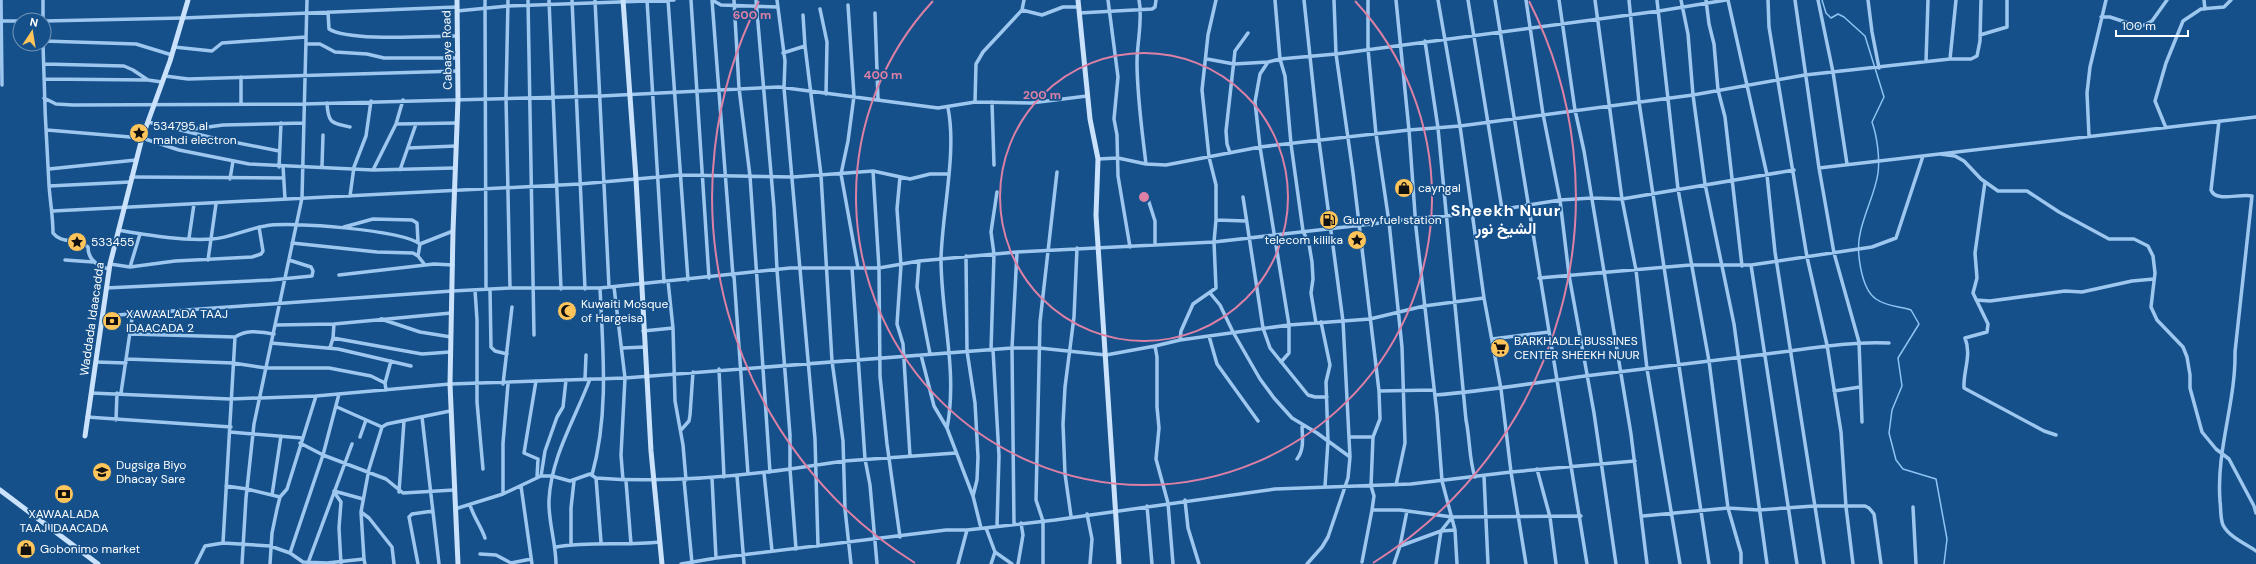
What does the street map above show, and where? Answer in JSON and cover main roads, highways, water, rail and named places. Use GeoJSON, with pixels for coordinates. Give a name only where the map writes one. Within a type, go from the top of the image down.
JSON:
{"type":"FeatureCollection","features":[{"type":"Feature","properties":{"kind":"waterway"},"geometry":{"type":"LineString","coordinates":[[1822,0],[1826,13],[1831,18],[1838,14],[1844,17],[1865,36],[1884,97],[1872,122],[1878,147],[1878,173],[1860,234],[1859,259],[1863,279],[1871,294],[1880,302],[1911,310],[1919,324],[1898,358],[1902,386],[1892,410],[1889,433],[1896,460],[1903,469],[1936,479],[1947,539],[1944,564]]}},
{"type":"Feature","properties":{"kind":"place","name":"534795 al mahdi electron"},"geometry":{"type":"Point","coordinates":[139,133]}},
{"type":"Feature","properties":{"kind":"place","name":"cayngal"},"geometry":{"type":"Point","coordinates":[1404,188]}},
{"type":"Feature","properties":{"kind":"place","name":"Gurey fuel station"},"geometry":{"type":"Point","coordinates":[1329,220]}},
{"type":"Feature","properties":{"kind":"place","name":"telecom kililka"},"geometry":{"type":"Point","coordinates":[1357,240]}},
{"type":"Feature","properties":{"kind":"place","name":"533455"},"geometry":{"type":"Point","coordinates":[77,242]}},
{"type":"Feature","properties":{"kind":"place","name":"Kuwaiti Mosque of Hargeisa"},"geometry":{"type":"Point","coordinates":[567,311]}},
{"type":"Feature","properties":{"kind":"place","name":"XAWAALADA TAAJ IDAACADA 2"},"geometry":{"type":"Point","coordinates":[112,321]}},
{"type":"Feature","properties":{"kind":"place","name":"BARKHADLE BUSSINES CENTER SHEEKH NUUR"},"geometry":{"type":"Point","coordinates":[1500,348]}},
{"type":"Feature","properties":{"kind":"place","name":"Dugsiga Biyo Dhacay Sare"},"geometry":{"type":"Point","coordinates":[102,472]}},
{"type":"Feature","properties":{"kind":"place","name":"XAWAALADA TAAJ IDAACADA"},"geometry":{"type":"Point","coordinates":[64,494]}},
{"type":"Feature","properties":{"kind":"place","name":"Gobonimo market"},"geometry":{"type":"Point","coordinates":[26,549]}},
{"type":"Feature","properties":{"kind":"district","name":"Sheekh Nuur الشيخ نور"},"geometry":{"type":"Point","coordinates":[1506,219]}}]}
